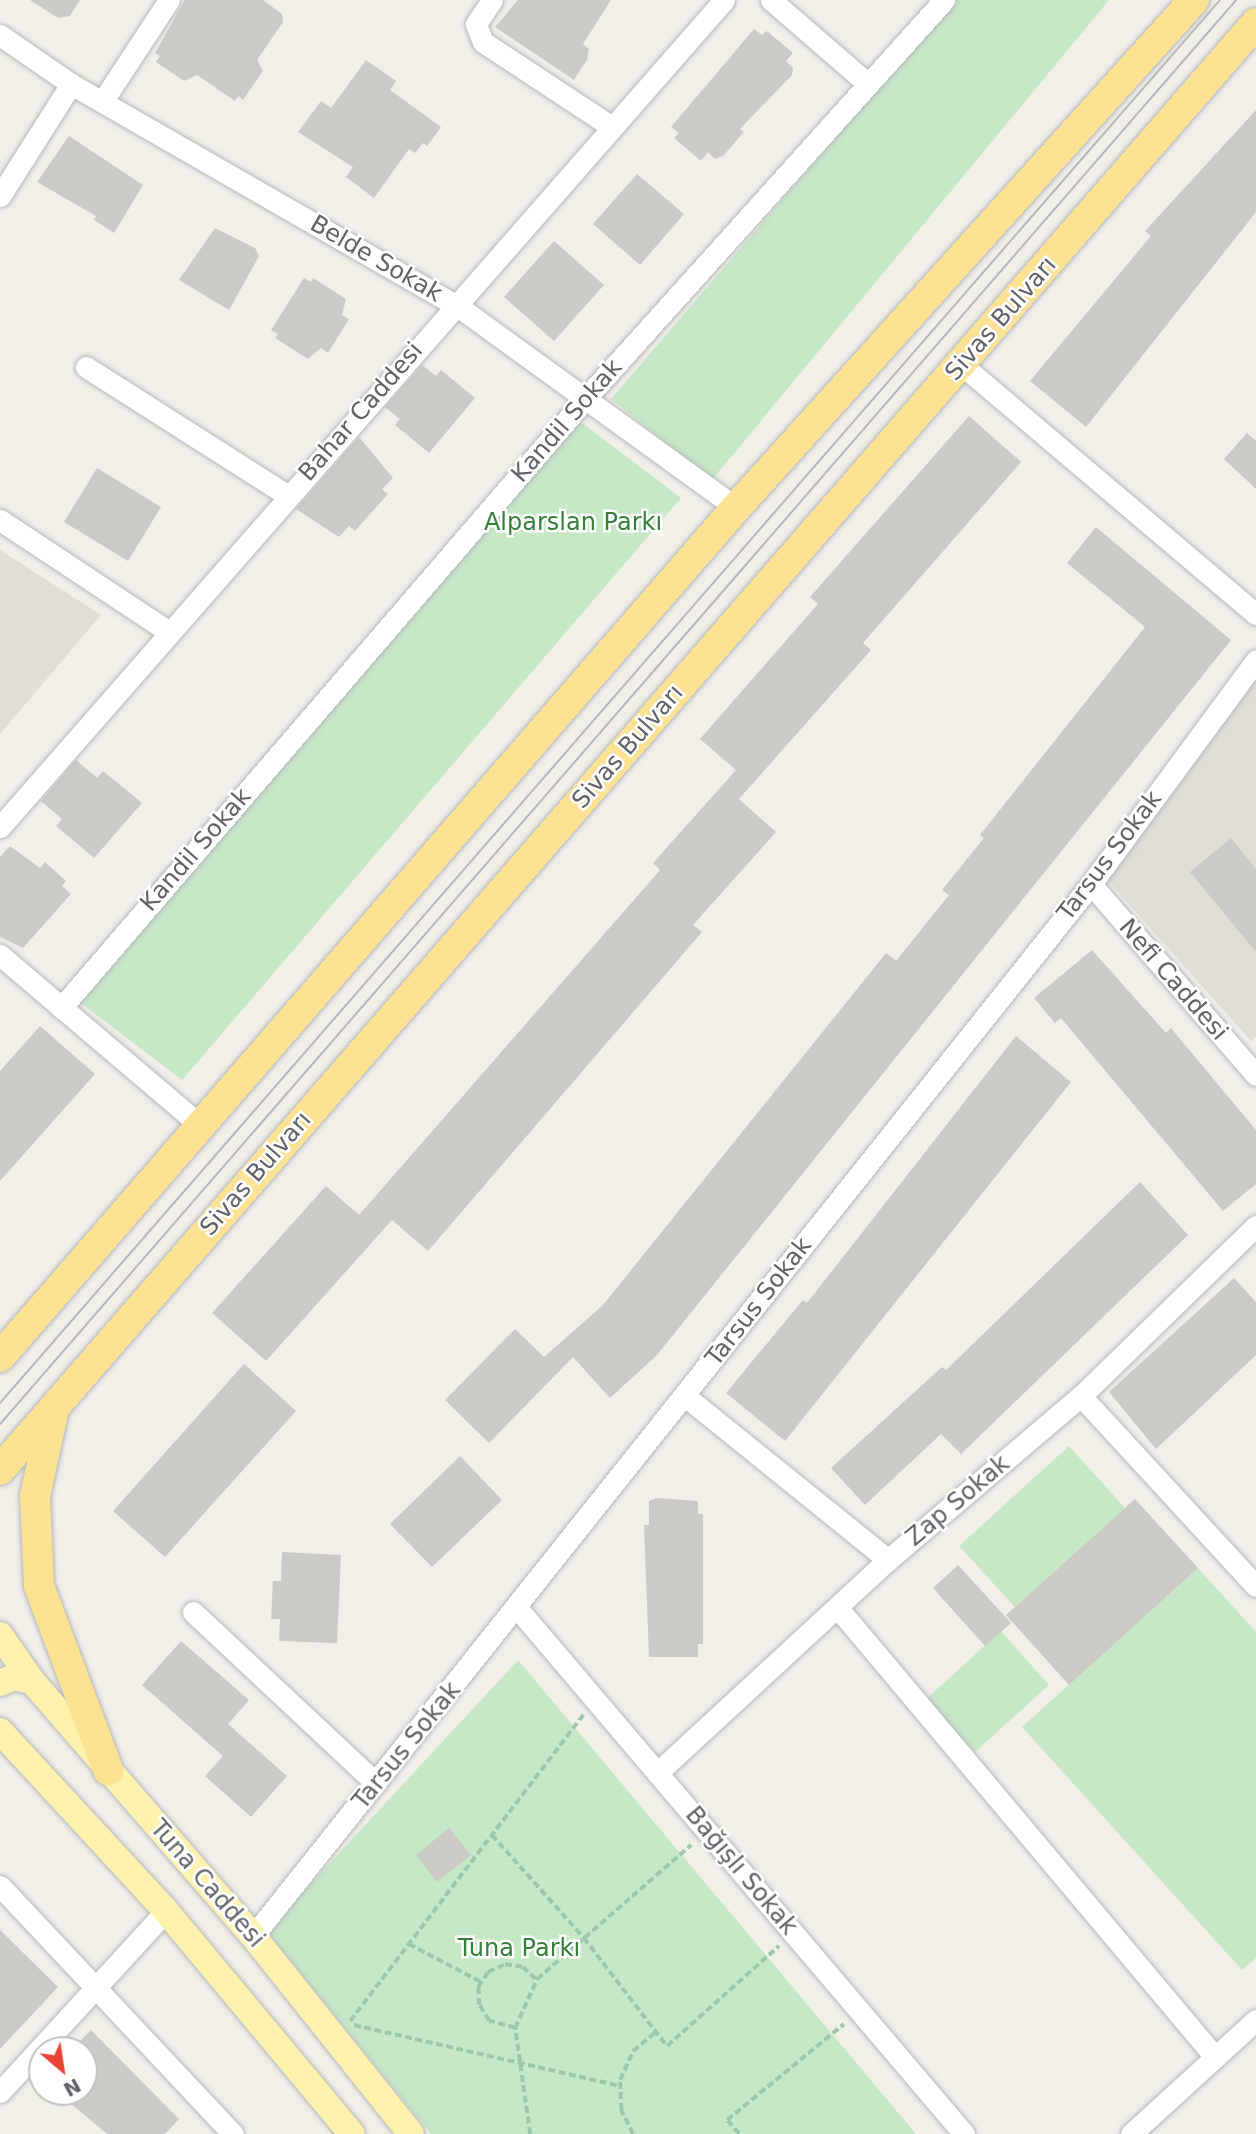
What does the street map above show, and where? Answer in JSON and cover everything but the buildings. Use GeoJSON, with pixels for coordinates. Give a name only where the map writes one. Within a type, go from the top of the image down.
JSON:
{"type":"FeatureCollection","features":[{"type":"Feature","properties":{"kind":"highway"},"geometry":{"type":"LineString","coordinates":[[0,1357],[736,508],[1194,0]]}},
{"type":"Feature","properties":{"kind":"highway","name":"Sivas Bulvarı"},"geometry":{"type":"LineString","coordinates":[[0,1469],[962,365],[1256,23]]}},
{"type":"Feature","properties":{"kind":"highway"},"geometry":{"type":"LineString","coordinates":[[57,1402],[35,1496],[39,1586],[108,1770]]}},
{"type":"Feature","properties":{"kind":"main road","name":"Tuna Caddesi"},"geometry":{"type":"LineString","coordinates":[[0,1635],[32,1681],[253,1936],[411,2134]]}},
{"type":"Feature","properties":{"kind":"main road"},"geometry":{"type":"LineString","coordinates":[[0,1683],[14,1677],[32,1681]]}},
{"type":"Feature","properties":{"kind":"main road","name":"Tuna Caddesi"},"geometry":{"type":"LineString","coordinates":[[4,1741],[166,1911],[352,2134]]}},
{"type":"Feature","properties":{"kind":"street"},"geometry":{"type":"LineString","coordinates":[[102,102],[169,0]]}},
{"type":"Feature","properties":{"kind":"street"},"geometry":{"type":"LineString","coordinates":[[492,0],[476,24],[483,41],[612,127]]}},
{"type":"Feature","properties":{"kind":"street"},"geometry":{"type":"LineString","coordinates":[[771,0],[868,84]]}},
{"type":"Feature","properties":{"kind":"street","name":"Kandil Sokak"},"geometry":{"type":"LineString","coordinates":[[61,1008],[585,399],[944,0]]}},
{"type":"Feature","properties":{"kind":"street","name":"Bahar Caddesi"},"geometry":{"type":"LineString","coordinates":[[0,827],[168,631],[612,127],[714,3]]}},
{"type":"Feature","properties":{"kind":"street","name":"Belde Sokak"},"geometry":{"type":"LineString","coordinates":[[0,35],[71,84],[456,305],[736,508]]}},
{"type":"Feature","properties":{"kind":"street"},"geometry":{"type":"LineString","coordinates":[[0,196],[71,84]]}},
{"type":"Feature","properties":{"kind":"street"},"geometry":{"type":"LineString","coordinates":[[962,365],[1256,614]]}},
{"type":"Feature","properties":{"kind":"street"},"geometry":{"type":"LineString","coordinates":[[86,367],[288,495]]}},
{"type":"Feature","properties":{"kind":"street"},"geometry":{"type":"LineString","coordinates":[[0,520],[168,631]]}},
{"type":"Feature","properties":{"kind":"street","name":"Tarsus Sokak"},"geometry":{"type":"LineString","coordinates":[[253,1936],[517,1609],[1091,884],[1256,660]]}},
{"type":"Feature","properties":{"kind":"street","name":"Nefi Caddesi"},"geometry":{"type":"LineString","coordinates":[[1091,884],[1256,1075]]}},
{"type":"Feature","properties":{"kind":"street"},"geometry":{"type":"LineString","coordinates":[[0,955],[200,1125]]}},
{"type":"Feature","properties":{"kind":"street","name":"Zap Sokak"},"geometry":{"type":"LineString","coordinates":[[657,1773],[888,1560],[1081,1395],[1256,1226]]}},
{"type":"Feature","properties":{"kind":"street"},"geometry":{"type":"LineString","coordinates":[[1081,1395],[1256,1586]]}},
{"type":"Feature","properties":{"kind":"street"},"geometry":{"type":"LineString","coordinates":[[685,1396],[888,1560]]}},
{"type":"Feature","properties":{"kind":"street"},"geometry":{"type":"LineString","coordinates":[[837,1607],[1215,2057]]}},
{"type":"Feature","properties":{"kind":"street","name":"Bağışlı Sokak"},"geometry":{"type":"LineString","coordinates":[[517,1609],[964,2134]]}},
{"type":"Feature","properties":{"kind":"street"},"geometry":{"type":"LineString","coordinates":[[193,1612],[376,1783]]}},
{"type":"Feature","properties":{"kind":"street"},"geometry":{"type":"LineString","coordinates":[[0,1886],[233,2134]]}},
{"type":"Feature","properties":{"kind":"street"},"geometry":{"type":"LineString","coordinates":[[0,2092],[166,1911]]}},
{"type":"Feature","properties":{"kind":"street"},"geometry":{"type":"LineString","coordinates":[[1131,2134],[1256,2020]]}},
{"type":"Feature","properties":{"kind":"path"},"geometry":{"type":"LineString","coordinates":[[594,1700],[348,2024],[620,2086]]}},
{"type":"Feature","properties":{"kind":"path"},"geometry":{"type":"LineString","coordinates":[[530,2134],[515,2028],[537,1979],[707,1832]]}},
{"type":"Feature","properties":{"kind":"path"},"geometry":{"type":"LineString","coordinates":[[492,1835],[584,1938],[667,2046],[794,1934]]}},
{"type":"Feature","properties":{"kind":"path"},"geometry":{"type":"LineString","coordinates":[[409,1944],[481,1982]]}},
{"type":"Feature","properties":{"kind":"path"},"geometry":{"type":"LineString","coordinates":[[515,2028],[496,2025],[482,2014],[477,1996],[481,1982],[505,1964],[523,1967],[537,1979]]}},
{"type":"Feature","properties":{"kind":"path"},"geometry":{"type":"LineString","coordinates":[[739,2134],[727,2120],[859,2011]]}},
{"type":"Feature","properties":{"kind":"path"},"geometry":{"type":"LineString","coordinates":[[633,2134],[621,2110],[620,2086],[633,2051],[656,2032]]}},
{"type":"Feature","properties":{"kind":"shaded area"},"geometry":{"type":"Polygon","coordinates":[[[0,550],[101,615],[0,734],[0,550]]]}},
{"type":"Feature","properties":{"kind":"shaded area"},"geometry":{"type":"Polygon","coordinates":[[[1256,665],[1256,1037],[1251,1041],[1100,872],[1256,665]]]}},
{"type":"Feature","properties":{"kind":"green space","name":"Alparslan Parkı"},"geometry":{"type":"Polygon","coordinates":[[[954,0],[1109,0],[712,480],[611,399],[954,0]]]}},
{"type":"Feature","properties":{"kind":"green space","name":"Alparslan Parkı"},"geometry":{"type":"Polygon","coordinates":[[[577,419],[681,498],[182,1080],[81,1003],[577,419]]]}},
{"type":"Feature","properties":{"kind":"green space"},"geometry":{"type":"Polygon","coordinates":[[[1069,1446],[1125,1508],[1015,1607],[959,1546],[1069,1446]]]}},
{"type":"Feature","properties":{"kind":"green space"},"geometry":{"type":"Polygon","coordinates":[[[1198,1568],[1256,1632],[1256,1958],[1242,1970],[1022,1727],[1198,1568]]]}},
{"type":"Feature","properties":{"kind":"green space"},"geometry":{"type":"Polygon","coordinates":[[[1001,1631],[1049,1685],[975,1752],[926,1699],[1001,1631]]]}},
{"type":"Feature","properties":{"kind":"green space","name":"Tuna Parkı"},"geometry":{"type":"Polygon","coordinates":[[[518,1660],[916,2134],[431,2134],[267,1931],[518,1660]]]}},
{"type":"Feature","properties":{"kind":"tram line"},"geometry":{"type":"LineString","coordinates":[[0,1403],[1220,0]]}},
{"type":"Feature","properties":{"kind":"tram line"},"geometry":{"type":"LineString","coordinates":[[0,1424],[1236,0]]}}]}
